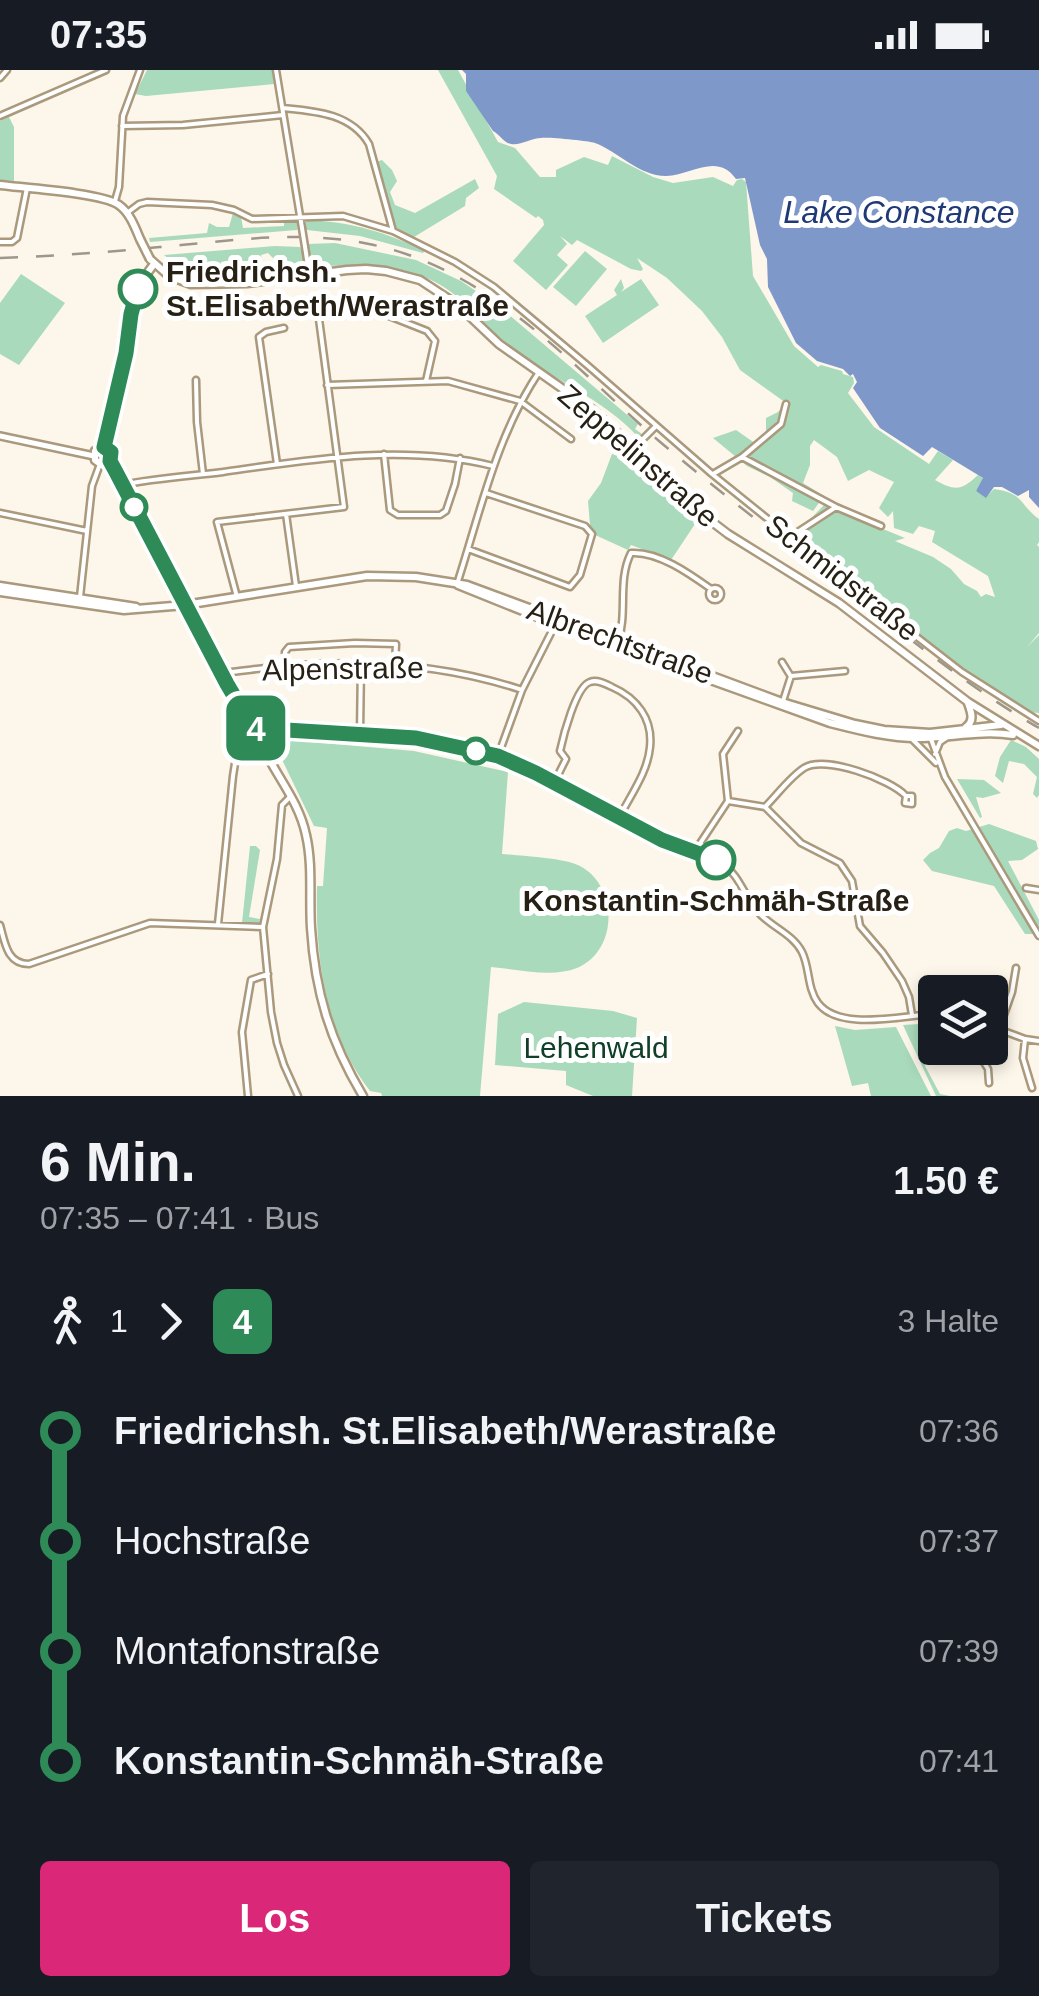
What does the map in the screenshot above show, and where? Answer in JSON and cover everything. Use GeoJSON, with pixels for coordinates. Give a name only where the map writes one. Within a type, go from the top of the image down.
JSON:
{"type":"FeatureCollection","features":[{"type":"Feature","properties":{"kind":"main road"},"geometry":{"type":"LineString","coordinates":[[0,185],[115,203],[127,213],[152,262],[134,301],[104,447]]}},
{"type":"Feature","properties":{"kind":"main road","name":"Zeppelinstraße"},"geometry":{"type":"LineString","coordinates":[[152,262],[169,276],[191,284],[247,283],[366,269],[420,280],[449,298],[500,344],[593,410],[728,534],[849,610],[968,702],[1039,746]]}},
{"type":"Feature","properties":{"kind":"main road"},"geometry":{"type":"LineString","coordinates":[[104,447],[97,449],[96,462],[110,461]]}},
{"type":"Feature","properties":{"kind":"main road"},"geometry":{"type":"LineString","coordinates":[[104,447],[111,452],[110,461],[122,485],[255,739],[302,819],[308,847],[310,926],[320,1002],[347,1069],[363,1096]]}},
{"type":"Feature","properties":{"kind":"main road","name":"Albrechtstraße"},"geometry":{"type":"LineString","coordinates":[[0,589],[138,607],[185,604],[367,576],[416,577],[456,584],[857,730],[911,738],[1002,724]]}},
{"type":"Feature","properties":{"kind":"main road"},"geometry":{"type":"LineString","coordinates":[[962,730],[972,718],[968,702]]}},
{"type":"Feature","properties":{"kind":"main road","name":"Albrechtstraße"},"geometry":{"type":"LineString","coordinates":[[782,704],[900,732],[1020,735]]}},
{"type":"Feature","properties":{"kind":"street"},"geometry":{"type":"LineString","coordinates":[[0,78],[7,70]]}},
{"type":"Feature","properties":{"kind":"street"},"geometry":{"type":"LineString","coordinates":[[0,116],[106,70]]}},
{"type":"Feature","properties":{"kind":"street"},"geometry":{"type":"LineString","coordinates":[[115,203],[122,126],[140,70]]}},
{"type":"Feature","properties":{"kind":"street"},"geometry":{"type":"LineString","coordinates":[[276,70],[310,274]]}},
{"type":"Feature","properties":{"kind":"street"},"geometry":{"type":"LineString","coordinates":[[282,108],[326,113],[364,136],[394,230]]}},
{"type":"Feature","properties":{"kind":"street"},"geometry":{"type":"LineString","coordinates":[[122,126],[283,115]]}},
{"type":"Feature","properties":{"kind":"street"},"geometry":{"type":"LineString","coordinates":[[0,242],[17,238],[26,190]]}},
{"type":"Feature","properties":{"kind":"street","name":"Schmidstraße"},"geometry":{"type":"LineString","coordinates":[[127,213],[146,202],[212,205],[252,219],[342,216],[394,230],[455,262],[494,286],[790,537],[952,664],[1039,721]]}},
{"type":"Feature","properties":{"kind":"street"},"geometry":{"type":"LineString","coordinates":[[237,596],[216,522],[344,508],[317,304]]}},
{"type":"Feature","properties":{"kind":"street"},"geometry":{"type":"LineString","coordinates":[[378,312],[427,331],[436,340],[426,381]]}},
{"type":"Feature","properties":{"kind":"street"},"geometry":{"type":"LineString","coordinates":[[277,464],[259,337],[284,328]]}},
{"type":"Feature","properties":{"kind":"street"},"geometry":{"type":"LineString","coordinates":[[456,584],[505,433],[539,372]]}},
{"type":"Feature","properties":{"kind":"street"},"geometry":{"type":"LineString","coordinates":[[196,380],[203,474]]}},
{"type":"Feature","properties":{"kind":"street"},"geometry":{"type":"LineString","coordinates":[[328,386],[448,381],[520,401],[571,439]]}},
{"type":"Feature","properties":{"kind":"street"},"geometry":{"type":"LineString","coordinates":[[712,474],[742,458],[780,424],[786,404]]}},
{"type":"Feature","properties":{"kind":"street"},"geometry":{"type":"LineString","coordinates":[[633,448],[655,426]]}},
{"type":"Feature","properties":{"kind":"street"},"geometry":{"type":"LineString","coordinates":[[0,436],[94,456]]}},
{"type":"Feature","properties":{"kind":"street"},"geometry":{"type":"LineString","coordinates":[[122,485],[384,454],[460,458],[494,466]]}},
{"type":"Feature","properties":{"kind":"street"},"geometry":{"type":"LineString","coordinates":[[384,454],[390,510],[398,515],[446,511],[460,458]]}},
{"type":"Feature","properties":{"kind":"street"},"geometry":{"type":"LineString","coordinates":[[742,458],[836,508],[881,526]]}},
{"type":"Feature","properties":{"kind":"street"},"geometry":{"type":"LineString","coordinates":[[79,602],[92,486],[100,464]]}},
{"type":"Feature","properties":{"kind":"street"},"geometry":{"type":"LineString","coordinates":[[468,548],[570,587],[580,575],[590,530],[486,493]]}},
{"type":"Feature","properties":{"kind":"street"},"geometry":{"type":"LineString","coordinates":[[790,537],[836,508]]}},
{"type":"Feature","properties":{"kind":"street"},"geometry":{"type":"LineString","coordinates":[[0,513],[87,531]]}},
{"type":"Feature","properties":{"kind":"street"},"geometry":{"type":"LineString","coordinates":[[286,514],[296,586]]}},
{"type":"Feature","properties":{"kind":"street"},"geometry":{"type":"LineString","coordinates":[[618,644],[624,612],[623,579],[632,552],[662,560],[711,589]]}},
{"type":"Feature","properties":{"kind":"street"},"geometry":{"type":"LineString","coordinates":[[498,756],[522,690],[556,622]]}},
{"type":"Feature","properties":{"kind":"street"},"geometry":{"type":"LineString","coordinates":[[286,666],[285,652],[289,647],[355,643],[396,644],[394,665]]}},
{"type":"Feature","properties":{"kind":"street"},"geometry":{"type":"LineString","coordinates":[[782,662],[792,676]]}},
{"type":"Feature","properties":{"kind":"street"},"geometry":{"type":"LineString","coordinates":[[360,733],[361,664]]}},
{"type":"Feature","properties":{"kind":"street","name":"Alpenstraße"},"geometry":{"type":"LineString","coordinates":[[222,673],[286,666],[394,665],[454,672],[522,690]]}},
{"type":"Feature","properties":{"kind":"street"},"geometry":{"type":"LineString","coordinates":[[792,676],[845,671]]}},
{"type":"Feature","properties":{"kind":"street"},"geometry":{"type":"LineString","coordinates":[[782,704],[792,676]]}},
{"type":"Feature","properties":{"kind":"street"},"geometry":{"type":"LineString","coordinates":[[554,783],[566,759],[560,751],[565,728],[584,686],[591,681],[610,686],[634,700],[644,713],[650,736],[648,759],[619,818]]}},
{"type":"Feature","properties":{"kind":"street"},"geometry":{"type":"LineString","coordinates":[[218,924],[236,757],[255,739],[279,729],[416,738],[498,756],[662,840],[724,865],[738,879],[759,914],[794,940],[804,954],[812,992],[820,1006],[836,1016],[881,1019],[918,1015]]}},
{"type":"Feature","properties":{"kind":"street"},"geometry":{"type":"LineString","coordinates":[[695,851],[728,801],[723,754],[738,730]]}},
{"type":"Feature","properties":{"kind":"street"},"geometry":{"type":"LineString","coordinates":[[927,753],[930,735]]}},
{"type":"Feature","properties":{"kind":"street"},"geometry":{"type":"LineString","coordinates":[[930,735],[940,766],[1039,936]]}},
{"type":"Feature","properties":{"kind":"street"},"geometry":{"type":"LineString","coordinates":[[935,754],[940,742],[950,736]]}},
{"type":"Feature","properties":{"kind":"street"},"geometry":{"type":"LineString","coordinates":[[911,738],[940,766]]}},
{"type":"Feature","properties":{"kind":"street"},"geometry":{"type":"LineString","coordinates":[[765,807],[802,769],[825,763],[859,772],[901,790],[906,796]]}},
{"type":"Feature","properties":{"kind":"street"},"geometry":{"type":"LineString","coordinates":[[291,796],[282,805],[263,928],[278,1043],[298,1096]]}},
{"type":"Feature","properties":{"kind":"street"},"geometry":{"type":"LineString","coordinates":[[728,801],[765,807],[801,843],[840,863],[854,891],[860,926],[902,980],[912,1015]]}},
{"type":"Feature","properties":{"kind":"street"},"geometry":{"type":"LineString","coordinates":[[1026,888],[1039,890]]}},
{"type":"Feature","properties":{"kind":"street"},"geometry":{"type":"LineString","coordinates":[[0,925],[12,959],[20,964],[150,924],[263,928]]}},
{"type":"Feature","properties":{"kind":"street"},"geometry":{"type":"LineString","coordinates":[[1008,1003],[1016,968]]}},
{"type":"Feature","properties":{"kind":"street"},"geometry":{"type":"LineString","coordinates":[[248,1096],[242,1050],[244,1015],[251,980],[268,974]]}},
{"type":"Feature","properties":{"kind":"street"},"geometry":{"type":"LineString","coordinates":[[1008,1032],[1039,1041]]}},
{"type":"Feature","properties":{"kind":"street"},"geometry":{"type":"LineString","coordinates":[[1025,1039],[1023,1058],[1032,1088]]}},
{"type":"Feature","properties":{"kind":"street"},"geometry":{"type":"LineString","coordinates":[[986,1065],[989,1082]]}},
{"type":"Feature","properties":{"kind":"green space"},"geometry":{"type":"Polygon","coordinates":[[[147,70],[272,70],[274,84],[135,94],[147,70]]]}},
{"type":"Feature","properties":{"kind":"green space"},"geometry":{"type":"Polygon","coordinates":[[[438,70],[458,70],[498,142],[515,148],[540,177],[556,177],[556,170],[584,157],[608,165],[612,156],[673,183],[713,177],[733,186],[737,180],[746,182],[753,276],[794,346],[818,367],[853,377],[848,393],[874,427],[929,464],[938,451],[953,460],[935,480],[958,488],[978,475],[984,479],[976,491],[986,497],[994,489],[1011,493],[1039,519],[1039,633],[1028,646],[1039,635],[1039,713],[1028,712],[925,645],[793,537],[824,505],[905,538],[895,541],[933,557],[981,597],[995,597],[988,576],[932,542],[935,531],[919,526],[913,534],[894,528],[893,511],[888,517],[879,508],[894,482],[869,470],[848,481],[837,457],[814,440],[803,483],[824,496],[813,511],[792,501],[793,493],[747,466],[713,438],[736,430],[759,446],[766,431],[766,418],[786,403],[740,370],[702,311],[667,278],[637,258],[641,271],[577,240],[572,245],[560,236],[567,244],[557,255],[568,265],[546,290],[513,261],[544,225],[543,220],[494,189],[497,176],[438,70]]]}},
{"type":"Feature","properties":{"kind":"green space"},"geometry":{"type":"Polygon","coordinates":[[[9,117],[14,127],[14,181],[0,180],[0,121],[9,117]]]}},
{"type":"Feature","properties":{"kind":"green space"},"geometry":{"type":"Polygon","coordinates":[[[382,160],[397,181],[390,192],[395,205],[415,213],[475,179],[479,188],[466,198],[465,206],[414,237],[395,227],[376,162],[382,160]]]}},
{"type":"Feature","properties":{"kind":"green space"},"geometry":{"type":"Polygon","coordinates":[[[233,213],[241,217],[243,228],[284,226],[284,222],[294,221],[297,230],[150,242],[149,238],[207,233],[209,223],[229,227],[233,213]]]}},
{"type":"Feature","properties":{"kind":"green space"},"geometry":{"type":"Polygon","coordinates":[[[308,220],[368,229],[425,251],[360,236],[307,230],[308,220]]]}},
{"type":"Feature","properties":{"kind":"green space"},"geometry":{"type":"Polygon","coordinates":[[[335,243],[416,260],[461,281],[501,308],[638,424],[635,429],[642,434],[638,437],[609,411],[511,348],[456,296],[435,282],[391,269],[313,266],[308,244],[335,243]]]}},
{"type":"Feature","properties":{"kind":"green space"},"geometry":{"type":"Polygon","coordinates":[[[300,247],[305,255],[304,270],[278,273],[278,263],[268,253],[261,255],[262,261],[221,262],[226,279],[164,255],[300,247]]]}},
{"type":"Feature","properties":{"kind":"green space"},"geometry":{"type":"Polygon","coordinates":[[[585,251],[607,269],[576,306],[553,287],[585,251]]]}},
{"type":"Feature","properties":{"kind":"green space"},"geometry":{"type":"Polygon","coordinates":[[[21,274],[65,303],[19,365],[0,354],[0,303],[21,274]]]}},
{"type":"Feature","properties":{"kind":"green space"},"geometry":{"type":"Polygon","coordinates":[[[621,279],[621,292],[641,279],[659,305],[603,343],[585,316],[617,295],[614,290],[621,279]]]}},
{"type":"Feature","properties":{"kind":"green space"},"geometry":{"type":"Polygon","coordinates":[[[615,446],[697,521],[671,560],[631,545],[628,550],[593,534],[588,501],[601,483],[615,446]]]}},
{"type":"Feature","properties":{"kind":"green space"},"geometry":{"type":"Polygon","coordinates":[[[1011,740],[1039,759],[1037,798],[1033,794],[1037,777],[1024,764],[1009,761],[1003,783],[995,776],[1000,757],[1011,740]]]}},
{"type":"Feature","properties":{"kind":"green space"},"geometry":{"type":"Polygon","coordinates":[[[273,741],[414,751],[508,772],[502,854],[573,863],[593,875],[601,888],[607,902],[606,933],[591,959],[577,968],[557,972],[491,967],[480,1096],[382,1096],[370,1091],[355,1069],[333,1020],[321,968],[317,886],[323,886],[327,828],[314,826],[273,741]]]}},
{"type":"Feature","properties":{"kind":"green space"},"geometry":{"type":"Polygon","coordinates":[[[957,779],[984,780],[1001,793],[976,797],[980,818],[957,779]]]}},
{"type":"Feature","properties":{"kind":"green space"},"geometry":{"type":"Polygon","coordinates":[[[989,824],[1036,841],[1038,849],[1022,860],[1008,861],[1039,920],[1039,934],[1025,934],[994,886],[932,871],[923,860],[939,848],[949,831],[989,824]]]}},
{"type":"Feature","properties":{"kind":"green space"},"geometry":{"type":"Polygon","coordinates":[[[250,846],[260,850],[249,917],[260,919],[259,924],[242,923],[250,846]]]}},
{"type":"Feature","properties":{"kind":"green space","name":"Lehenwald"},"geometry":{"type":"Polygon","coordinates":[[[524,1002],[613,1011],[637,1018],[632,1096],[593,1096],[566,1085],[566,1071],[495,1065],[498,1014],[524,1002]]]}},
{"type":"Feature","properties":{"kind":"green space"},"geometry":{"type":"Polygon","coordinates":[[[918,1024],[918,1057],[903,1025],[918,1024]]]}},
{"type":"Feature","properties":{"kind":"green space"},"geometry":{"type":"Polygon","coordinates":[[[835,1026],[855,1030],[896,1027],[931,1096],[871,1096],[868,1083],[852,1086],[835,1026]]]}},
{"type":"Feature","properties":{"kind":"green space"},"geometry":{"type":"Polygon","coordinates":[[[922,1065],[925,1065],[940,1094],[950,1096],[936,1096],[922,1065]]]}},
{"type":"Feature","properties":{"kind":"water","name":"Lake Constance"},"geometry":{"type":"Polygon","coordinates":[[[462,70],[1039,70],[1039,508],[1029,497],[1029,490],[1018,496],[994,487],[986,498],[976,491],[983,478],[932,447],[923,456],[880,428],[853,388],[857,382],[853,374],[817,361],[796,343],[768,287],[767,259],[760,245],[745,178],[736,179],[729,171],[712,166],[676,175],[656,175],[585,141],[537,138],[508,143],[493,131],[466,91],[466,74],[462,70]]]}},
{"type":"Feature","properties":{"kind":"railway"},"geometry":{"type":"LineString","coordinates":[[0,258],[299,237],[369,244],[412,256],[452,274],[526,323],[683,461],[899,631],[967,682],[1039,728]]}},
{"type":"Feature","properties":{"kind":"bus line","name":"4"},"geometry":{"type":"LineString","coordinates":[[138,289],[104,447],[111,452],[110,461],[253,728],[416,738],[498,756],[662,840],[716,860]]}},
{"type":"Feature","properties":{"kind":"place","name":"Friedrichsh. St.Elisabeth/Werastraße"},"geometry":{"type":"Point","coordinates":[138,289]}},
{"type":"Feature","properties":{"kind":"place","name":"Konstantin-Schmäh-Straße"},"geometry":{"type":"Point","coordinates":[716,860]}}]}
